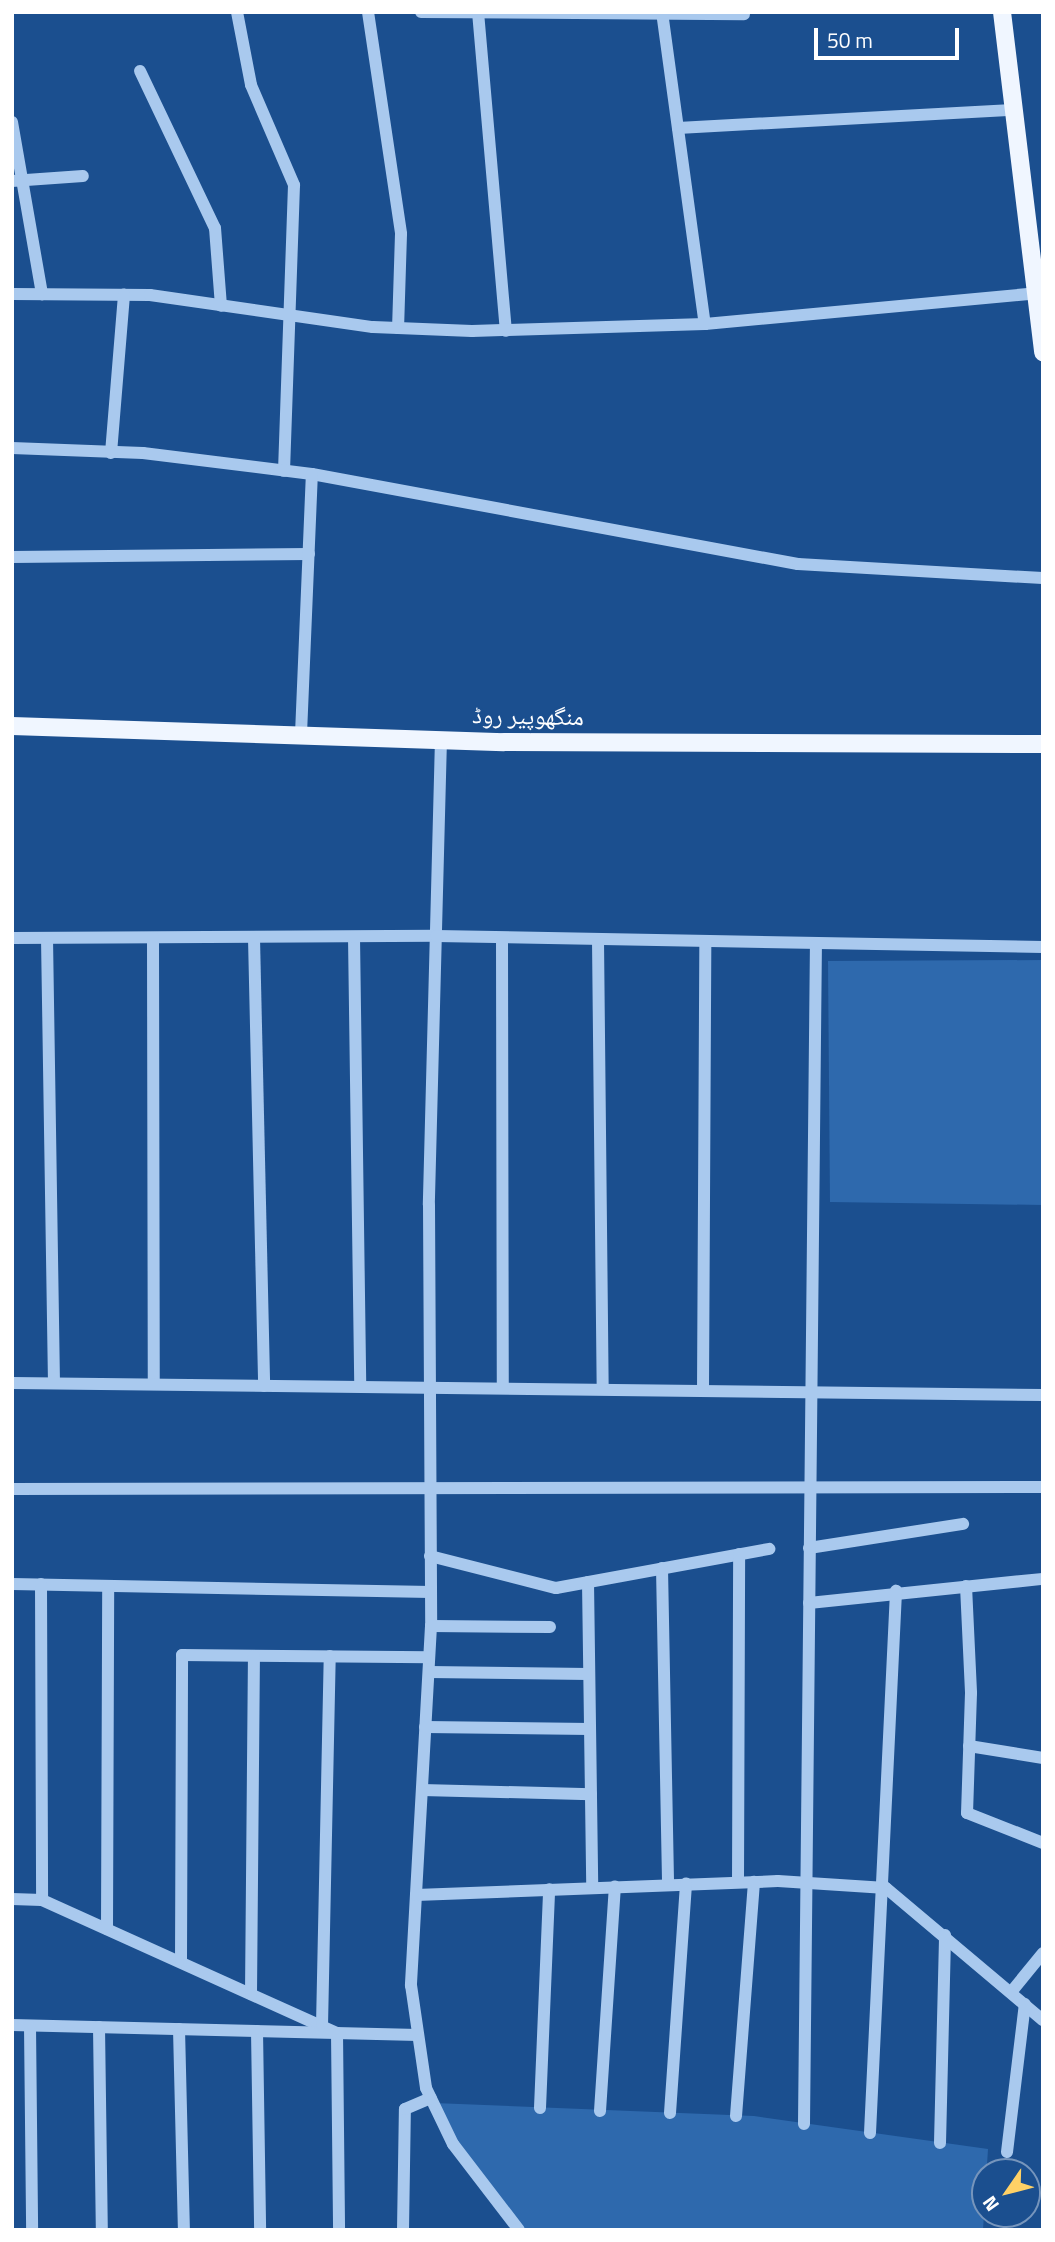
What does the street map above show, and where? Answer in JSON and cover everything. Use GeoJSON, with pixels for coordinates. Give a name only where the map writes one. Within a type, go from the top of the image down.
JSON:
{"type":"FeatureCollection","features":[{"type":"Feature","properties":{"kind":"main road"},"geometry":{"type":"LineString","coordinates":[[1002,12],[1039,293],[1043,353]]}},
{"type":"Feature","properties":{"kind":"main road","name":"منگھوپیر روڈ"},"geometry":{"type":"LineString","coordinates":[[12,726],[441,739],[1043,744]]}},
{"type":"Feature","properties":{"kind":"street"},"geometry":{"type":"LineString","coordinates":[[237,12],[251,85],[290,163],[294,185],[284,471]]}},
{"type":"Feature","properties":{"kind":"street"},"geometry":{"type":"LineString","coordinates":[[368,12],[401,234],[398,328]]}},
{"type":"Feature","properties":{"kind":"street"},"geometry":{"type":"LineString","coordinates":[[421,12],[744,14]]}},
{"type":"Feature","properties":{"kind":"street"},"geometry":{"type":"LineString","coordinates":[[662,13],[705,324]]}},
{"type":"Feature","properties":{"kind":"street"},"geometry":{"type":"LineString","coordinates":[[478,14],[506,331]]}},
{"type":"Feature","properties":{"kind":"street"},"geometry":{"type":"LineString","coordinates":[[140,71],[215,228],[221,306]]}},
{"type":"Feature","properties":{"kind":"street"},"geometry":{"type":"LineString","coordinates":[[678,128],[1013,110]]}},
{"type":"Feature","properties":{"kind":"street"},"geometry":{"type":"LineString","coordinates":[[12,122],[18,180],[42,294]]}},
{"type":"Feature","properties":{"kind":"street"},"geometry":{"type":"LineString","coordinates":[[18,180],[83,176]]}},
{"type":"Feature","properties":{"kind":"street"},"geometry":{"type":"LineString","coordinates":[[12,294],[124,295],[398,328],[506,331],[705,324],[1039,293]]}},
{"type":"Feature","properties":{"kind":"street"},"geometry":{"type":"LineString","coordinates":[[111,453],[124,295]]}},
{"type":"Feature","properties":{"kind":"street"},"geometry":{"type":"LineString","coordinates":[[12,448],[111,453],[312,474],[798,564],[1043,578]]}},
{"type":"Feature","properties":{"kind":"street"},"geometry":{"type":"LineString","coordinates":[[301,733],[312,474]]}},
{"type":"Feature","properties":{"kind":"street"},"geometry":{"type":"LineString","coordinates":[[12,557],[309,554]]}},
{"type":"Feature","properties":{"kind":"street"},"geometry":{"type":"LineString","coordinates":[[441,739],[429,1387],[431,1626],[411,1985],[431,2098],[453,2144],[519,2230]]}},
{"type":"Feature","properties":{"kind":"street"},"geometry":{"type":"LineString","coordinates":[[12,938],[436,936],[816,945],[1043,947]]}},
{"type":"Feature","properties":{"kind":"street"},"geometry":{"type":"LineString","coordinates":[[354,937],[360,1386]]}},
{"type":"Feature","properties":{"kind":"street"},"geometry":{"type":"LineString","coordinates":[[47,938],[54,1383]]}},
{"type":"Feature","properties":{"kind":"street"},"geometry":{"type":"LineString","coordinates":[[153,938],[154,1384]]}},
{"type":"Feature","properties":{"kind":"street"},"geometry":{"type":"LineString","coordinates":[[254,938],[264,1386]]}},
{"type":"Feature","properties":{"kind":"street"},"geometry":{"type":"LineString","coordinates":[[502,938],[503,1388]]}},
{"type":"Feature","properties":{"kind":"street"},"geometry":{"type":"LineString","coordinates":[[598,940],[603,1389]]}},
{"type":"Feature","properties":{"kind":"street"},"geometry":{"type":"LineString","coordinates":[[703,1390],[705,942]]}},
{"type":"Feature","properties":{"kind":"street"},"geometry":{"type":"LineString","coordinates":[[804,2124],[810,1883],[809,1488],[816,945]]}},
{"type":"Feature","properties":{"kind":"street"},"geometry":{"type":"LineString","coordinates":[[12,1383],[1043,1395]]}},
{"type":"Feature","properties":{"kind":"street"},"geometry":{"type":"LineString","coordinates":[[12,1489],[430,1492],[1043,1487]]}},
{"type":"Feature","properties":{"kind":"street"},"geometry":{"type":"LineString","coordinates":[[809,1548],[963,1524]]}},
{"type":"Feature","properties":{"kind":"street"},"geometry":{"type":"LineString","coordinates":[[430,1556],[556,1588],[769,1549]]}},
{"type":"Feature","properties":{"kind":"street"},"geometry":{"type":"LineString","coordinates":[[738,1882],[739,1554]]}},
{"type":"Feature","properties":{"kind":"street"},"geometry":{"type":"LineString","coordinates":[[662,1568],[668,1885]]}},
{"type":"Feature","properties":{"kind":"street"},"geometry":{"type":"LineString","coordinates":[[809,1603],[896,1591],[1043,1580]]}},
{"type":"Feature","properties":{"kind":"street"},"geometry":{"type":"LineString","coordinates":[[587,1582],[592,1888]]}},
{"type":"Feature","properties":{"kind":"street"},"geometry":{"type":"LineString","coordinates":[[12,1584],[431,1592]]}},
{"type":"Feature","properties":{"kind":"street"},"geometry":{"type":"LineString","coordinates":[[41,1584],[42,1900]]}},
{"type":"Feature","properties":{"kind":"street"},"geometry":{"type":"LineString","coordinates":[[107,1929],[108,1586]]}},
{"type":"Feature","properties":{"kind":"street"},"geometry":{"type":"LineString","coordinates":[[966,1586],[969,1746],[967,1813],[1043,1843]]}},
{"type":"Feature","properties":{"kind":"street"},"geometry":{"type":"LineString","coordinates":[[870,2133],[886,1888],[896,1591]]}},
{"type":"Feature","properties":{"kind":"street"},"geometry":{"type":"LineString","coordinates":[[431,1626],[550,1627]]}},
{"type":"Feature","properties":{"kind":"street"},"geometry":{"type":"LineString","coordinates":[[181,1962],[182,1655],[429,1657]]}},
{"type":"Feature","properties":{"kind":"street"},"geometry":{"type":"LineString","coordinates":[[251,1994],[254,1656]]}},
{"type":"Feature","properties":{"kind":"street"},"geometry":{"type":"LineString","coordinates":[[323,2026],[330,1656]]}},
{"type":"Feature","properties":{"kind":"street"},"geometry":{"type":"LineString","coordinates":[[429,1672],[589,1674]]}},
{"type":"Feature","properties":{"kind":"street"},"geometry":{"type":"LineString","coordinates":[[425,1727],[590,1730]]}},
{"type":"Feature","properties":{"kind":"street"},"geometry":{"type":"LineString","coordinates":[[969,1746],[1043,1758]]}},
{"type":"Feature","properties":{"kind":"street"},"geometry":{"type":"LineString","coordinates":[[422,1790],[591,1794]]}},
{"type":"Feature","properties":{"kind":"street"},"geometry":{"type":"LineString","coordinates":[[416,1895],[738,1882],[886,1888],[1043,2020]]}},
{"type":"Feature","properties":{"kind":"street"},"geometry":{"type":"LineString","coordinates":[[736,2116],[754,1882]]}},
{"type":"Feature","properties":{"kind":"street"},"geometry":{"type":"LineString","coordinates":[[670,2113],[686,1884]]}},
{"type":"Feature","properties":{"kind":"street"},"geometry":{"type":"LineString","coordinates":[[600,2110],[615,1886]]}},
{"type":"Feature","properties":{"kind":"street"},"geometry":{"type":"LineString","coordinates":[[540,2108],[549,1889]]}},
{"type":"Feature","properties":{"kind":"street"},"geometry":{"type":"LineString","coordinates":[[12,1899],[42,1900],[337,2033]]}},
{"type":"Feature","properties":{"kind":"street"},"geometry":{"type":"LineString","coordinates":[[940,2143],[945,1936]]}},
{"type":"Feature","properties":{"kind":"street"},"geometry":{"type":"LineString","coordinates":[[1012,1992],[1043,1953]]}},
{"type":"Feature","properties":{"kind":"street"},"geometry":{"type":"LineString","coordinates":[[1007,2152],[1025,2004]]}},
{"type":"Feature","properties":{"kind":"street"},"geometry":{"type":"LineString","coordinates":[[12,2025],[418,2035]]}},
{"type":"Feature","properties":{"kind":"street"},"geometry":{"type":"LineString","coordinates":[[30,2026],[32,2230]]}},
{"type":"Feature","properties":{"kind":"street"},"geometry":{"type":"LineString","coordinates":[[99,2027],[102,2230]]}},
{"type":"Feature","properties":{"kind":"street"},"geometry":{"type":"LineString","coordinates":[[180,2029],[184,2230]]}},
{"type":"Feature","properties":{"kind":"street"},"geometry":{"type":"LineString","coordinates":[[257,2031],[260,2230]]}},
{"type":"Feature","properties":{"kind":"street"},"geometry":{"type":"LineString","coordinates":[[337,2033],[338,2230]]}},
{"type":"Feature","properties":{"kind":"street"},"geometry":{"type":"LineString","coordinates":[[403,2230],[405,2109],[431,2098]]}},
{"type":"Feature","properties":{"kind":"shaded area"},"geometry":{"type":"Polygon","coordinates":[[[1043,960],[1043,1205],[830,1202],[828,961],[1043,960]]]}},
{"type":"Feature","properties":{"kind":"shaded area"},"geometry":{"type":"Polygon","coordinates":[[[434,2103],[754,2116],[988,2149],[987,2158],[971,2158],[971,2228],[983,2230],[520,2230],[453,2144],[434,2103]]]}}]}
